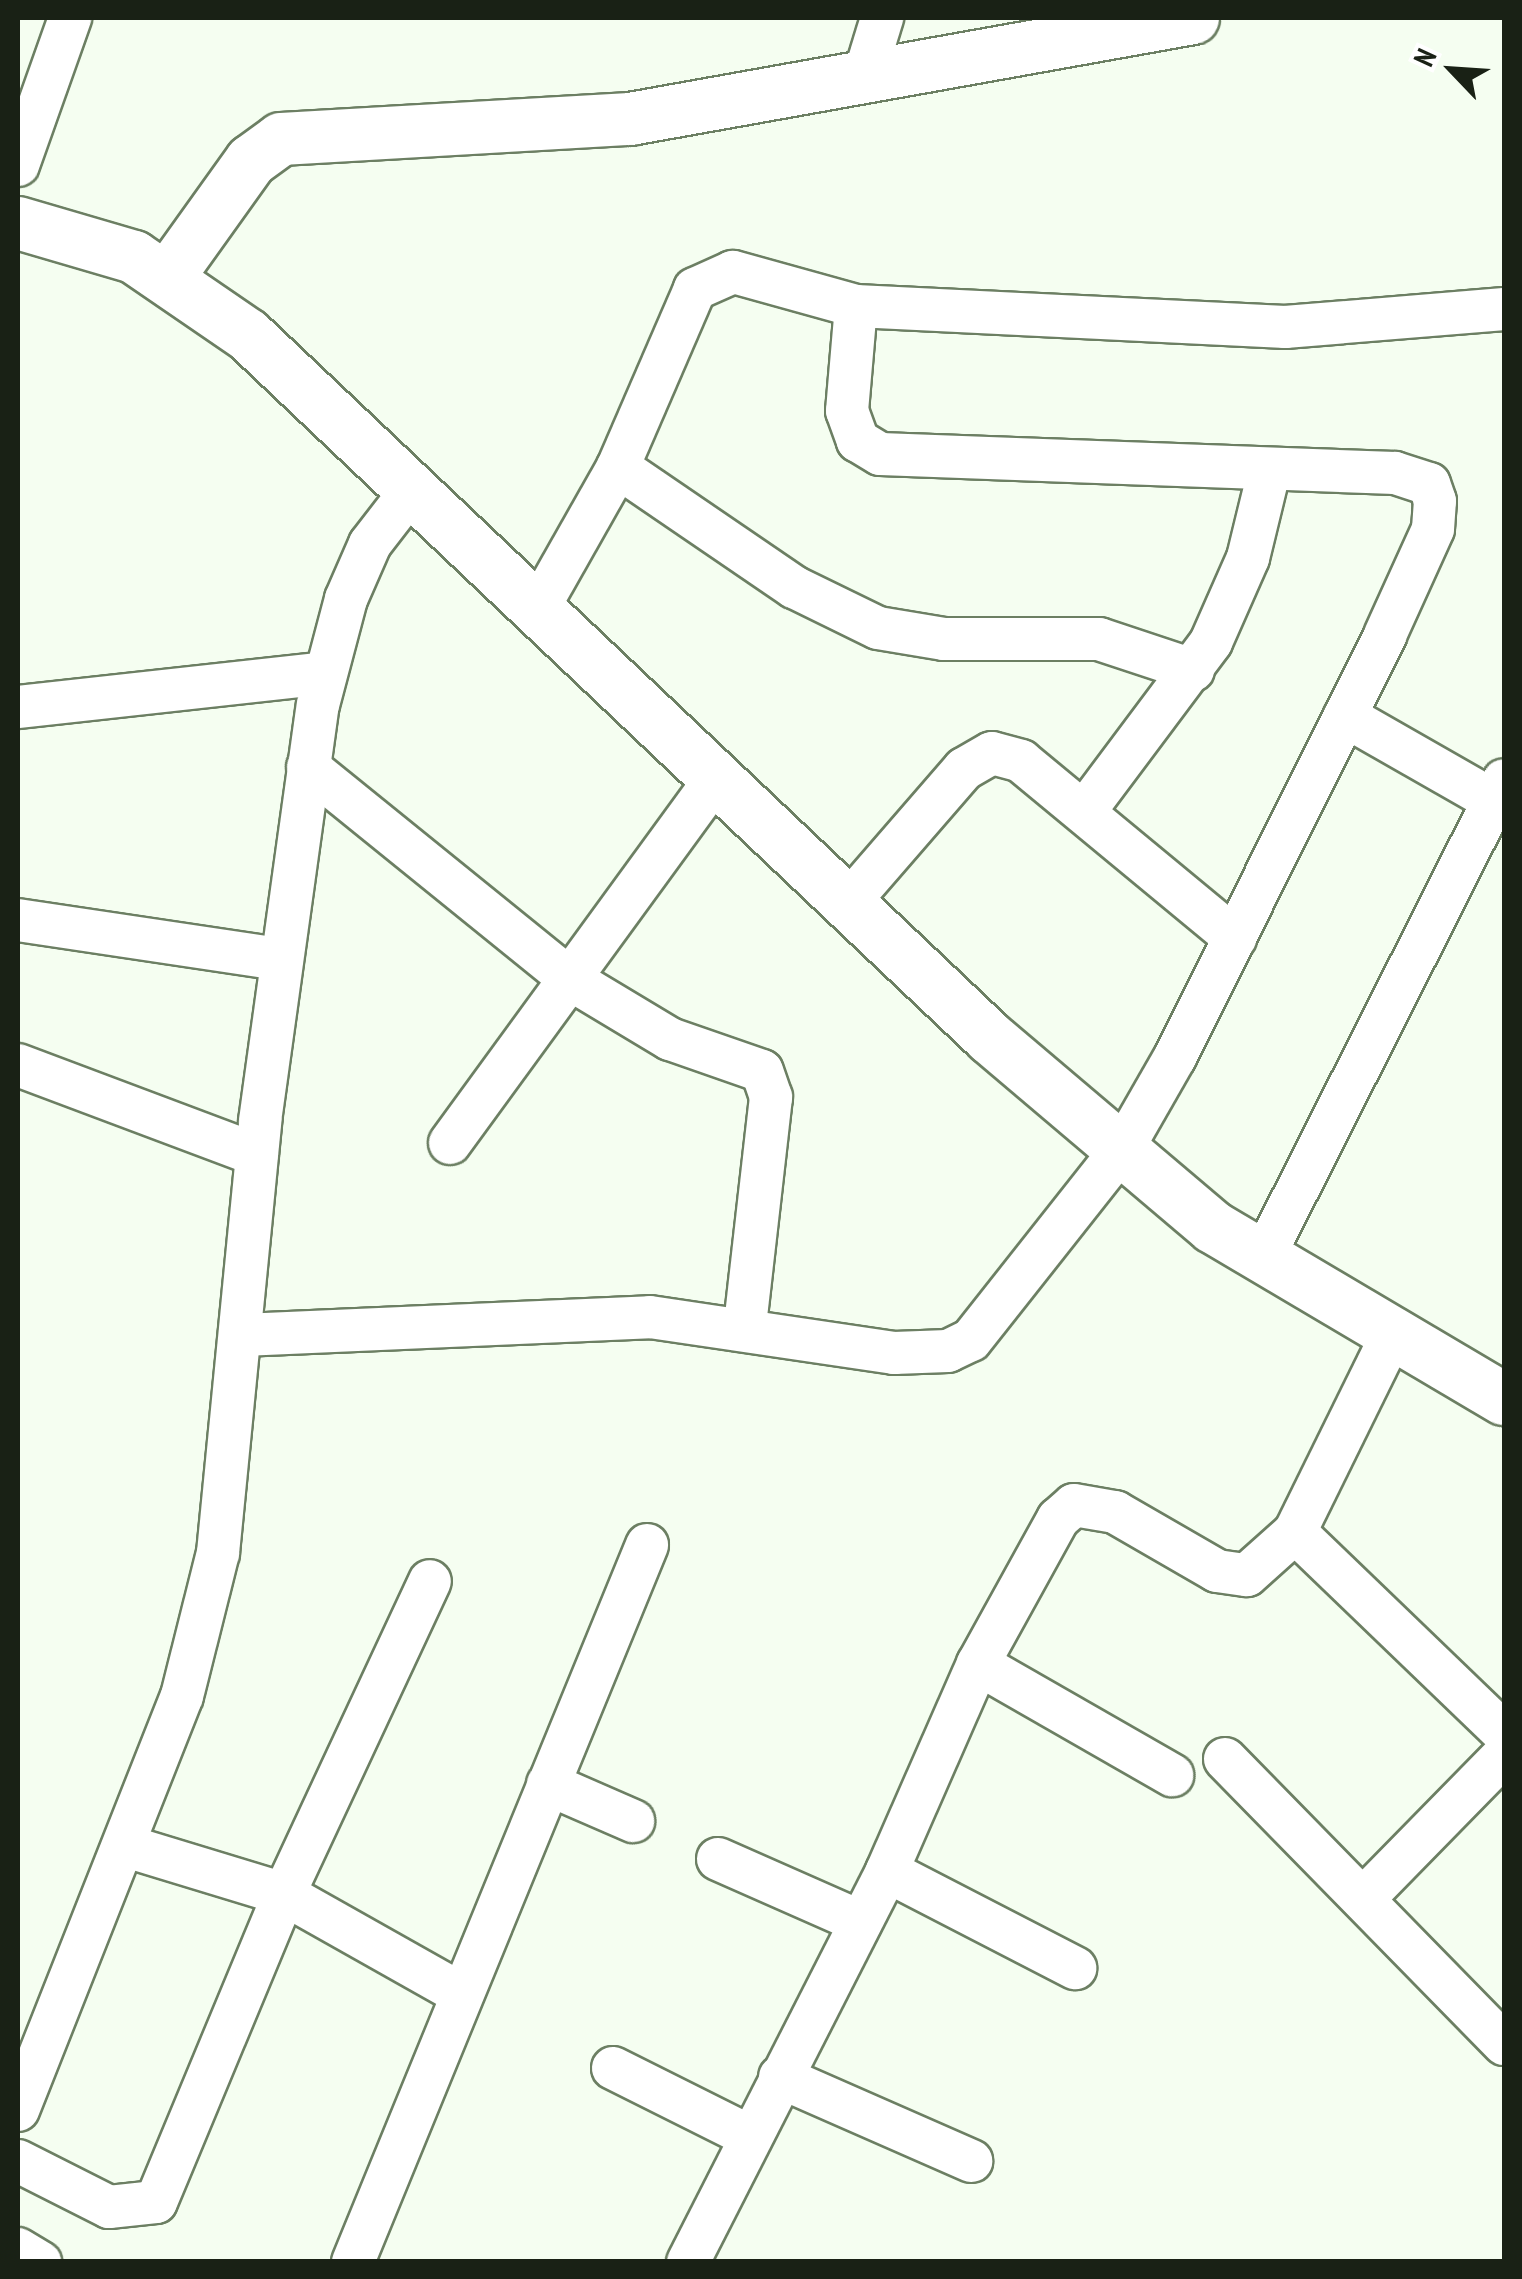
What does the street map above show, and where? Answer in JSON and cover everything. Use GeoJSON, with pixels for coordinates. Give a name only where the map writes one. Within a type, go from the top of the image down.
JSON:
{"type":"FeatureCollection","features":[{"type":"Feature","properties":{"kind":"street"},"geometry":{"type":"LineString","coordinates":[[18,165],[32,75],[70,18]]}},
{"type":"Feature","properties":{"kind":"street"},"geometry":{"type":"LineString","coordinates":[[864,77],[882,18]]}},
{"type":"Feature","properties":{"kind":"street"},"geometry":{"type":"LineString","coordinates":[[168,277],[251,161],[281,140],[630,119],[1192,18]]}},
{"type":"Feature","properties":{"kind":"street"},"geometry":{"type":"LineString","coordinates":[[18,224],[134,257],[248,335],[847,904],[1213,1227],[1390,1338],[1504,1399]]}},
{"type":"Feature","properties":{"kind":"street"},"geometry":{"type":"LineString","coordinates":[[536,612],[618,467],[684,308],[716,274],[750,274],[856,306],[1285,327],[1504,309]]}},
{"type":"Feature","properties":{"kind":"street"},"geometry":{"type":"LineString","coordinates":[[242,1335],[618,1317],[745,1325],[839,1348],[948,1351],[971,1340],[1124,1146],[1235,938],[1344,716],[1433,528],[1436,501],[1416,476],[880,454],[858,441],[847,412],[856,306]]}},
{"type":"Feature","properties":{"kind":"street"},"geometry":{"type":"LineString","coordinates":[[618,467],[777,577],[878,628],[944,639],[1098,639],[1193,670]]}},
{"type":"Feature","properties":{"kind":"street"},"geometry":{"type":"LineString","coordinates":[[1084,812],[1193,670],[1234,598],[1269,472]]}},
{"type":"Feature","properties":{"kind":"street"},"geometry":{"type":"LineString","coordinates":[[18,2110],[126,1846],[182,1696],[218,1552],[280,959],[325,673],[370,544],[411,492]]}},
{"type":"Feature","properties":{"kind":"street"},"geometry":{"type":"LineString","coordinates":[[18,707],[325,673]]}},
{"type":"Feature","properties":{"kind":"street"},"geometry":{"type":"LineString","coordinates":[[1263,1258],[1499,790],[1344,716]]}},
{"type":"Feature","properties":{"kind":"street"},"geometry":{"type":"LineString","coordinates":[[847,904],[976,758],[1021,760],[1235,938]]}},
{"type":"Feature","properties":{"kind":"street"},"geometry":{"type":"LineString","coordinates":[[308,767],[570,978],[670,1039],[755,1066],[768,1082],[745,1325]]}},
{"type":"Feature","properties":{"kind":"street"},"geometry":{"type":"LineString","coordinates":[[450,1143],[715,780]]}},
{"type":"Feature","properties":{"kind":"street"},"geometry":{"type":"LineString","coordinates":[[18,920],[280,959]]}},
{"type":"Feature","properties":{"kind":"street"},"geometry":{"type":"LineString","coordinates":[[18,1064],[257,1155]]}},
{"type":"Feature","properties":{"kind":"street"},"geometry":{"type":"LineString","coordinates":[[688,2262],[887,1871],[978,1664],[1042,1543],[1074,1506],[1115,1512],[1234,1576],[1261,1566],[1295,1532],[1390,1338]]}},
{"type":"Feature","properties":{"kind":"street"},"geometry":{"type":"LineString","coordinates":[[1295,1532],[1504,1733]]}},
{"type":"Feature","properties":{"kind":"street"},"geometry":{"type":"LineString","coordinates":[[352,2262],[647,1545]]}},
{"type":"Feature","properties":{"kind":"street"},"geometry":{"type":"LineString","coordinates":[[18,2161],[109,2207],[156,2202],[284,1894],[430,1581]]}},
{"type":"Feature","properties":{"kind":"street"},"geometry":{"type":"LineString","coordinates":[[978,1664],[1172,1775]]}},
{"type":"Feature","properties":{"kind":"street"},"geometry":{"type":"LineString","coordinates":[[1364,1898],[1504,1755]]}},
{"type":"Feature","properties":{"kind":"street"},"geometry":{"type":"LineString","coordinates":[[1226,1759],[1504,2044]]}},
{"type":"Feature","properties":{"kind":"street"},"geometry":{"type":"LineString","coordinates":[[548,1784],[633,1821]]}},
{"type":"Feature","properties":{"kind":"street"},"geometry":{"type":"LineString","coordinates":[[126,1846],[284,1894],[460,1993]]}},
{"type":"Feature","properties":{"kind":"street"},"geometry":{"type":"LineString","coordinates":[[718,1859],[861,1922]]}},
{"type":"Feature","properties":{"kind":"street"},"geometry":{"type":"LineString","coordinates":[[887,1871],[1075,1968]]}},
{"type":"Feature","properties":{"kind":"street"},"geometry":{"type":"LineString","coordinates":[[612,2068],[750,2136]]}},
{"type":"Feature","properties":{"kind":"street"},"geometry":{"type":"LineString","coordinates":[[780,2077],[971,2161]]}},
{"type":"Feature","properties":{"kind":"street"},"geometry":{"type":"LineString","coordinates":[[18,2249],[40,2262]]}}]}
